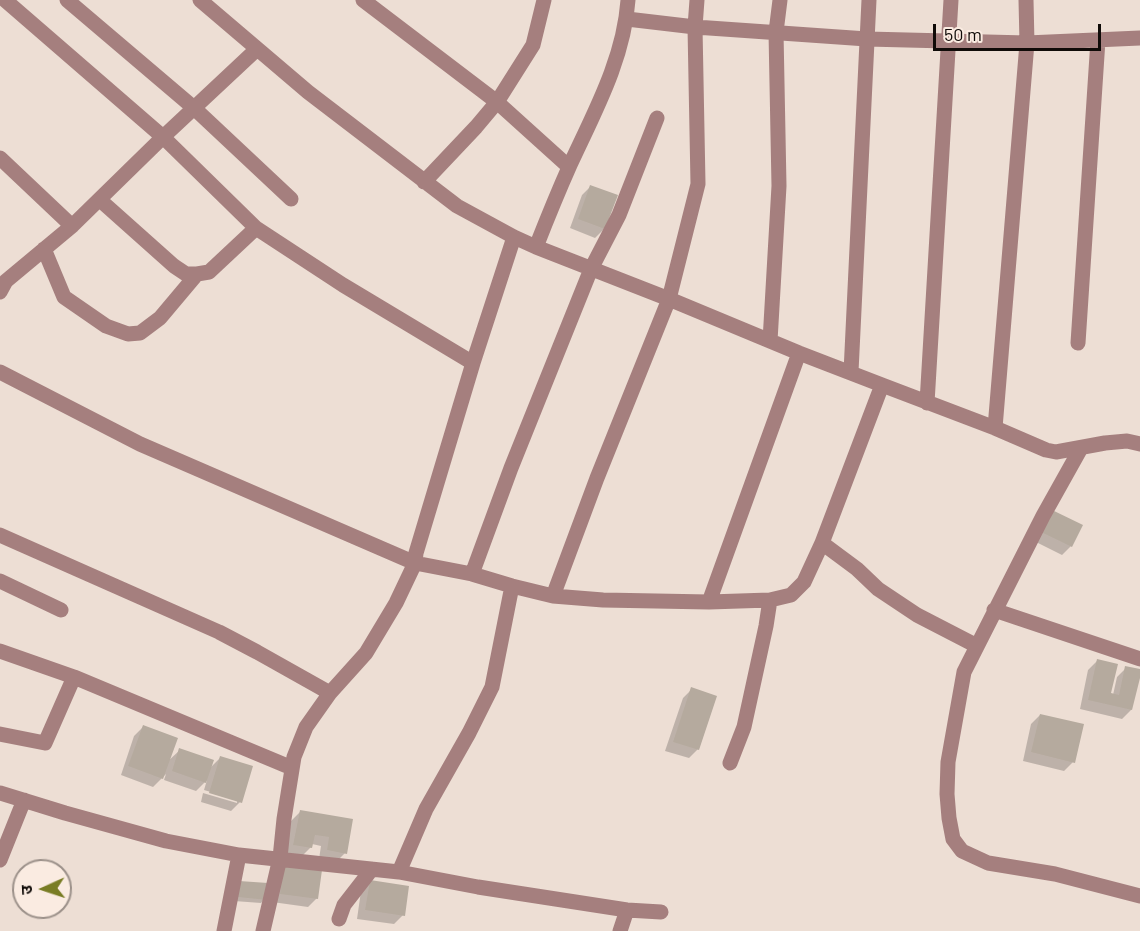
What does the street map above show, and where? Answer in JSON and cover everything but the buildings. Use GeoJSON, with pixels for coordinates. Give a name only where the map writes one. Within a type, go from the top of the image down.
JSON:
{"type":"FeatureCollection","features":[{"type":"Feature","properties":{"kind":"street"},"geometry":{"type":"LineString","coordinates":[[5,0],[163,137],[256,228],[343,285],[473,363]]}},
{"type":"Feature","properties":{"kind":"street"},"geometry":{"type":"LineString","coordinates":[[67,0],[194,108],[291,199]]}},
{"type":"Feature","properties":{"kind":"street"},"geometry":{"type":"LineString","coordinates":[[200,0],[308,92],[424,182],[457,206],[514,237],[1046,450],[1056,452],[1126,441],[1140,444]]}},
{"type":"Feature","properties":{"kind":"street"},"geometry":{"type":"LineString","coordinates":[[363,0],[496,102],[569,167]]}},
{"type":"Feature","properties":{"kind":"street"},"geometry":{"type":"LineString","coordinates":[[424,182],[476,127],[496,102],[533,45],[544,0]]}},
{"type":"Feature","properties":{"kind":"street"},"geometry":{"type":"LineString","coordinates":[[536,246],[569,167],[602,97],[627,19],[628,0]]}},
{"type":"Feature","properties":{"kind":"street"},"geometry":{"type":"LineString","coordinates":[[553,596],[597,478],[669,299],[698,184],[695,27],[697,0]]}},
{"type":"Feature","properties":{"kind":"street"},"geometry":{"type":"LineString","coordinates":[[770,341],[779,186],[776,32],[780,0]]}},
{"type":"Feature","properties":{"kind":"street"},"geometry":{"type":"LineString","coordinates":[[851,372],[869,0]]}},
{"type":"Feature","properties":{"kind":"street"},"geometry":{"type":"LineString","coordinates":[[927,403],[951,0]]}},
{"type":"Feature","properties":{"kind":"street"},"geometry":{"type":"LineString","coordinates":[[995,428],[1027,43],[1026,0]]}},
{"type":"Feature","properties":{"kind":"street"},"geometry":{"type":"LineString","coordinates":[[627,19],[695,27],[867,39],[1027,43],[1140,38]]}},
{"type":"Feature","properties":{"kind":"street"},"geometry":{"type":"LineString","coordinates":[[1078,343],[1098,40]]}},
{"type":"Feature","properties":{"kind":"street"},"geometry":{"type":"LineString","coordinates":[[0,292],[6,281],[72,226],[257,49]]}},
{"type":"Feature","properties":{"kind":"street"},"geometry":{"type":"LineString","coordinates":[[472,574],[511,468],[591,268],[619,215],[657,118]]}},
{"type":"Feature","properties":{"kind":"street"},"geometry":{"type":"LineString","coordinates":[[0,158],[72,226]]}},
{"type":"Feature","properties":{"kind":"street"},"geometry":{"type":"LineString","coordinates":[[100,200],[186,274],[209,272],[256,228]]}},
{"type":"Feature","properties":{"kind":"street"},"geometry":{"type":"LineString","coordinates":[[263,931],[280,858],[294,757],[306,727],[330,693],[339,686],[366,653],[396,603],[415,563],[416,553],[473,363],[514,237]]}},
{"type":"Feature","properties":{"kind":"street"},"geometry":{"type":"LineString","coordinates":[[45,249],[64,297],[106,326],[128,334],[140,333],[160,318],[197,274]]}},
{"type":"Feature","properties":{"kind":"street"},"geometry":{"type":"LineString","coordinates":[[709,602],[800,353]]}},
{"type":"Feature","properties":{"kind":"street"},"geometry":{"type":"LineString","coordinates":[[0,372],[140,444],[415,563],[472,574],[553,596],[603,600],[709,602],[770,600],[790,595],[804,582],[822,543],[882,385]]}},
{"type":"Feature","properties":{"kind":"street"},"geometry":{"type":"LineString","coordinates":[[1081,448],[1043,516],[964,672],[948,762],[949,818],[953,839],[962,851],[988,863],[1055,874],[1140,896]]}},
{"type":"Feature","properties":{"kind":"street"},"geometry":{"type":"LineString","coordinates":[[0,535],[219,632],[330,693]]}},
{"type":"Feature","properties":{"kind":"street"},"geometry":{"type":"LineString","coordinates":[[822,543],[878,589],[917,615],[977,646]]}},
{"type":"Feature","properties":{"kind":"street"},"geometry":{"type":"LineString","coordinates":[[0,581],[61,610]]}},
{"type":"Feature","properties":{"kind":"street"},"geometry":{"type":"LineString","coordinates":[[399,872],[426,809],[492,687],[512,586]]}},
{"type":"Feature","properties":{"kind":"street"},"geometry":{"type":"LineString","coordinates":[[730,763],[744,727],[770,600]]}},
{"type":"Feature","properties":{"kind":"street"},"geometry":{"type":"LineString","coordinates":[[994,610],[1140,659]]}},
{"type":"Feature","properties":{"kind":"street"},"geometry":{"type":"LineString","coordinates":[[0,651],[74,677],[292,768]]}},
{"type":"Feature","properties":{"kind":"street"},"geometry":{"type":"LineString","coordinates":[[0,734],[45,743],[74,677]]}},
{"type":"Feature","properties":{"kind":"street"},"geometry":{"type":"LineString","coordinates":[[0,793],[166,841],[239,855],[399,872],[478,887],[627,910],[661,912]]}},
{"type":"Feature","properties":{"kind":"street"},"geometry":{"type":"LineString","coordinates":[[0,860],[24,800]]}},
{"type":"Feature","properties":{"kind":"street"},"geometry":{"type":"LineString","coordinates":[[224,931],[239,855]]}},
{"type":"Feature","properties":{"kind":"street"},"geometry":{"type":"LineString","coordinates":[[339,919],[344,904],[372,869]]}},
{"type":"Feature","properties":{"kind":"street"},"geometry":{"type":"LineString","coordinates":[[620,931],[627,910]]}}]}
